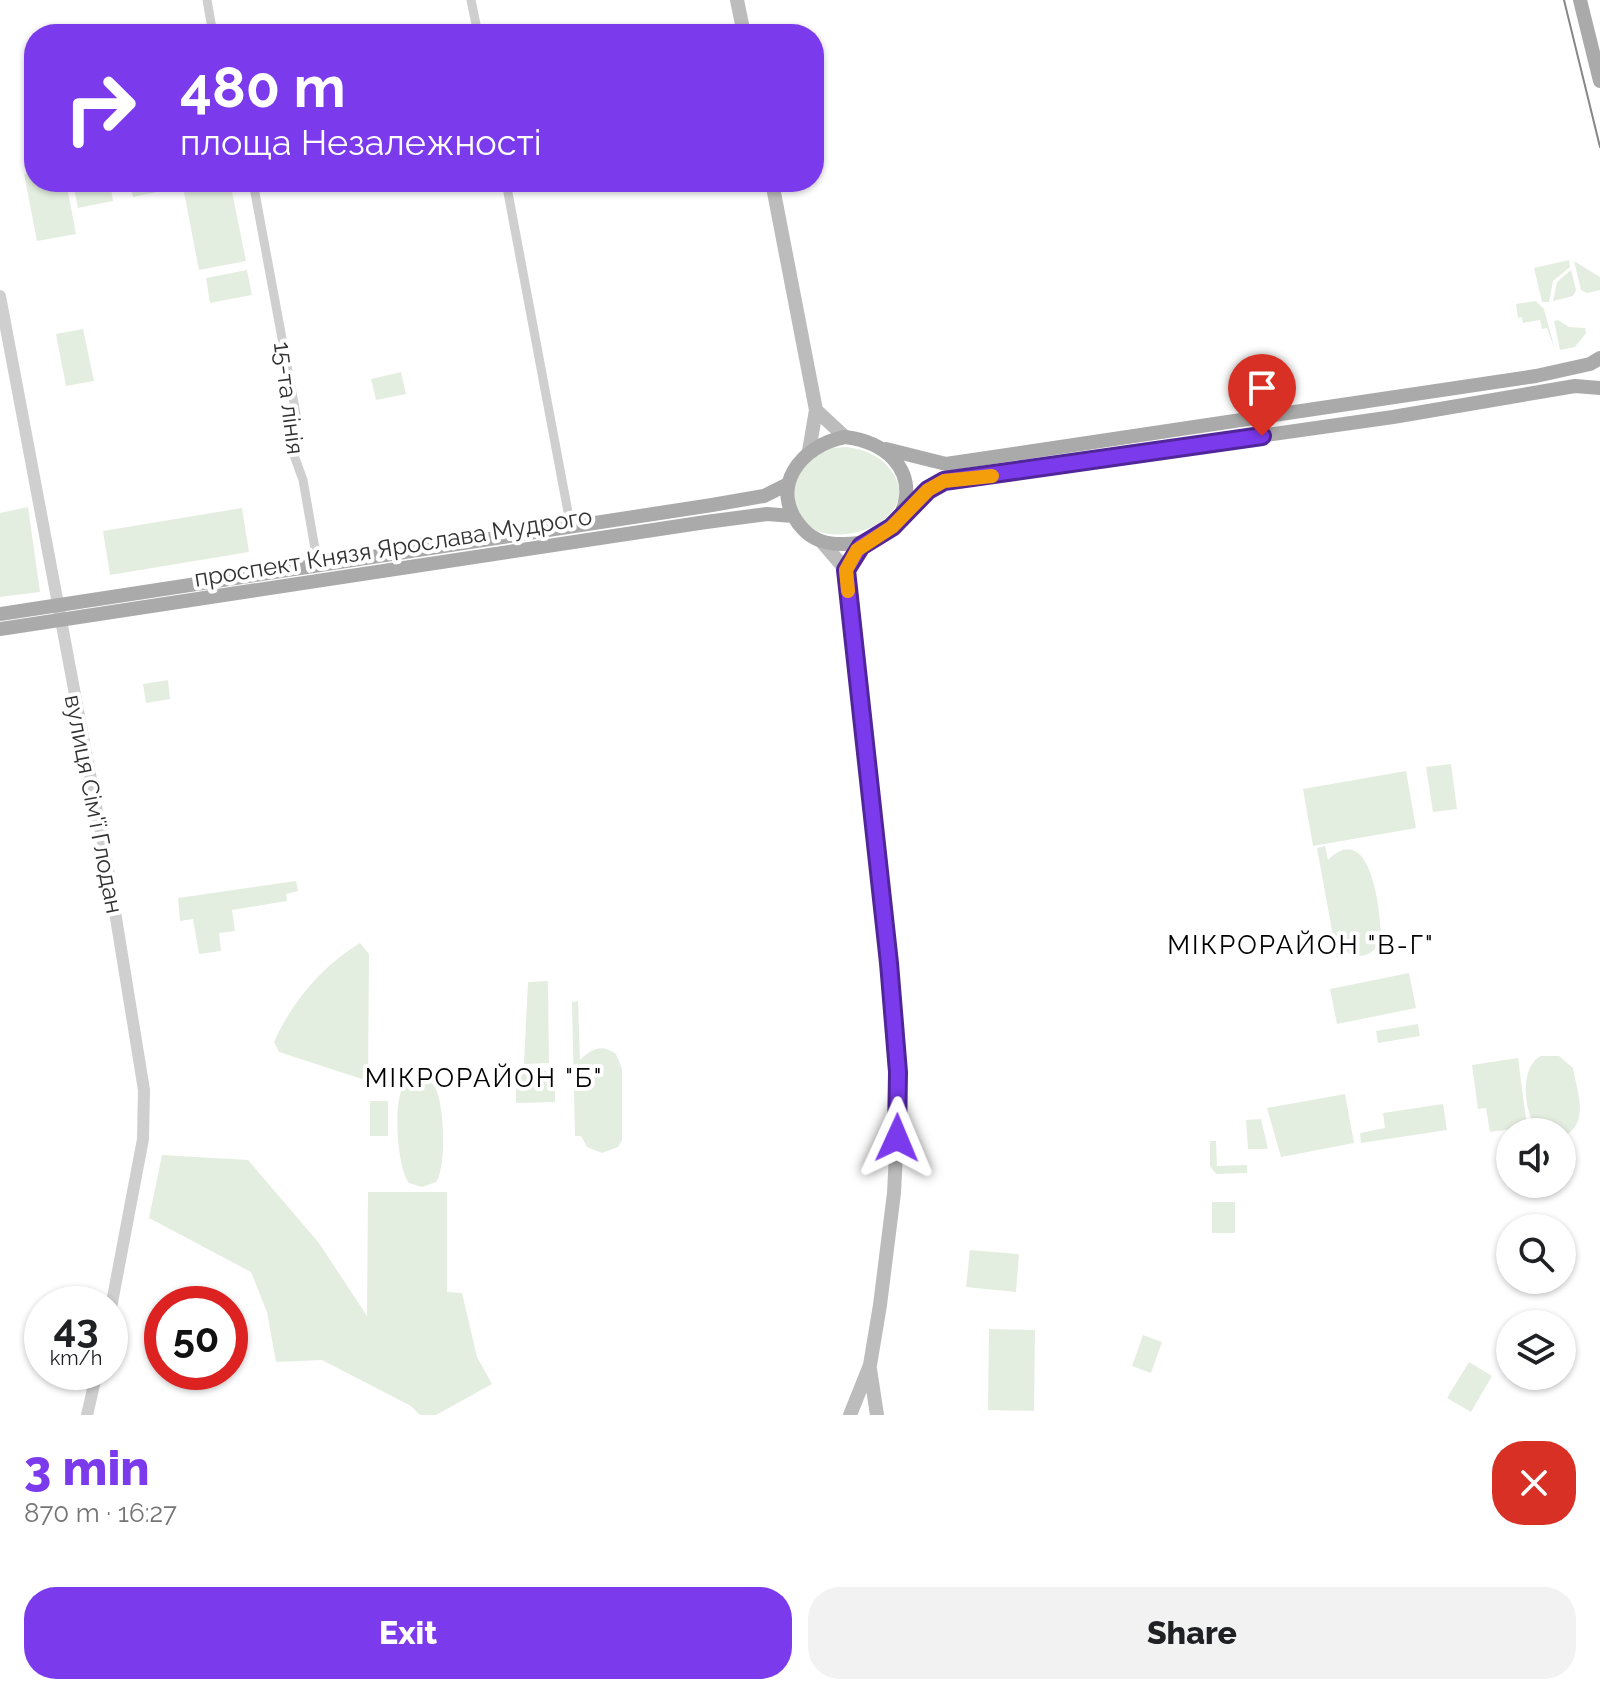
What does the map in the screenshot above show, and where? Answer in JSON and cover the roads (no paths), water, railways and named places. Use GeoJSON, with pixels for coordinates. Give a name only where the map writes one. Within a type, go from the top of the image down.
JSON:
{"type":"FeatureCollection","features":[{"type":"Feature","properties":{"kind":"main road"},"geometry":{"type":"LineString","coordinates":[[737,0],[742,24]]}},
{"type":"Feature","properties":{"kind":"main road"},"geometry":{"type":"LineString","coordinates":[[1580,0],[1600,81]]}},
{"type":"Feature","properties":{"kind":"main road"},"geometry":{"type":"LineString","coordinates":[[774,192],[816,410],[809,451]]}},
{"type":"Feature","properties":{"kind":"main road"},"geometry":{"type":"LineString","coordinates":[[816,410],[845,437],[946,464],[1536,376],[1590,364],[1600,358]]}},
{"type":"Feature","properties":{"kind":"main road"},"geometry":{"type":"LineString","coordinates":[[846,570],[857,550],[892,527],[901,514],[944,481],[1393,417],[1575,386],[1600,388]]}},
{"type":"Feature","properties":{"kind":"main road"},"geometry":{"type":"LineString","coordinates":[[845,437],[819,443],[809,451],[796,464],[788,484],[793,516],[806,532],[822,542],[846,570],[886,930],[898,1072],[894,1193],[870,1365],[850,1415]]}},
{"type":"Feature","properties":{"kind":"main road"},"geometry":{"type":"LineString","coordinates":[[886,449],[902,468],[906,482],[901,514]]}},
{"type":"Feature","properties":{"kind":"main road","name":"проспект Князя Ярослава Мудрого"},"geometry":{"type":"LineString","coordinates":[[320,574],[571,526],[764,496],[788,484]]}},
{"type":"Feature","properties":{"kind":"main road","name":"проспект Князя Ярослава Мудрого"},"geometry":{"type":"LineString","coordinates":[[0,629],[58,613],[320,574],[767,514],[793,516]]}},
{"type":"Feature","properties":{"kind":"main road"},"geometry":{"type":"LineString","coordinates":[[822,542],[868,542]]}},
{"type":"Feature","properties":{"kind":"main road","name":"проспект Князя Ярослава Мудрого"},"geometry":{"type":"LineString","coordinates":[[0,614],[58,613]]}},
{"type":"Feature","properties":{"kind":"main road"},"geometry":{"type":"LineString","coordinates":[[870,1365],[877,1415]]}},
{"type":"Feature","properties":{"kind":"street"},"geometry":{"type":"LineString","coordinates":[[207,0],[211,24]]}},
{"type":"Feature","properties":{"kind":"street"},"geometry":{"type":"LineString","coordinates":[[471,0],[476,24]]}},
{"type":"Feature","properties":{"kind":"street","name":"15-та лінія"},"geometry":{"type":"LineString","coordinates":[[255,192],[296,414],[289,433],[291,447],[303,480],[320,574]]}},
{"type":"Feature","properties":{"kind":"street"},"geometry":{"type":"LineString","coordinates":[[508,192],[575,542]]}},
{"type":"Feature","properties":{"kind":"street","name":"вулиця Сім'ї Глодан"},"geometry":{"type":"LineString","coordinates":[[0,296],[108,869],[144,1090],[138,1170],[115,1286]]}},
{"type":"Feature","properties":{"kind":"street"},"geometry":{"type":"LineString","coordinates":[[87,1415],[93,1390]]}},
{"type":"Feature","properties":{"kind":"tram line"},"geometry":{"type":"LineString","coordinates":[[1564,0],[1600,147]]}},
{"type":"Feature","properties":{"kind":"district","name":"МІКРОРАЙОН \"В-Г\""},"geometry":{"type":"Point","coordinates":[1301,945]}},
{"type":"Feature","properties":{"kind":"district","name":"МІКРОРАЙОН \"Б\""},"geometry":{"type":"Point","coordinates":[484,1078]}}]}
